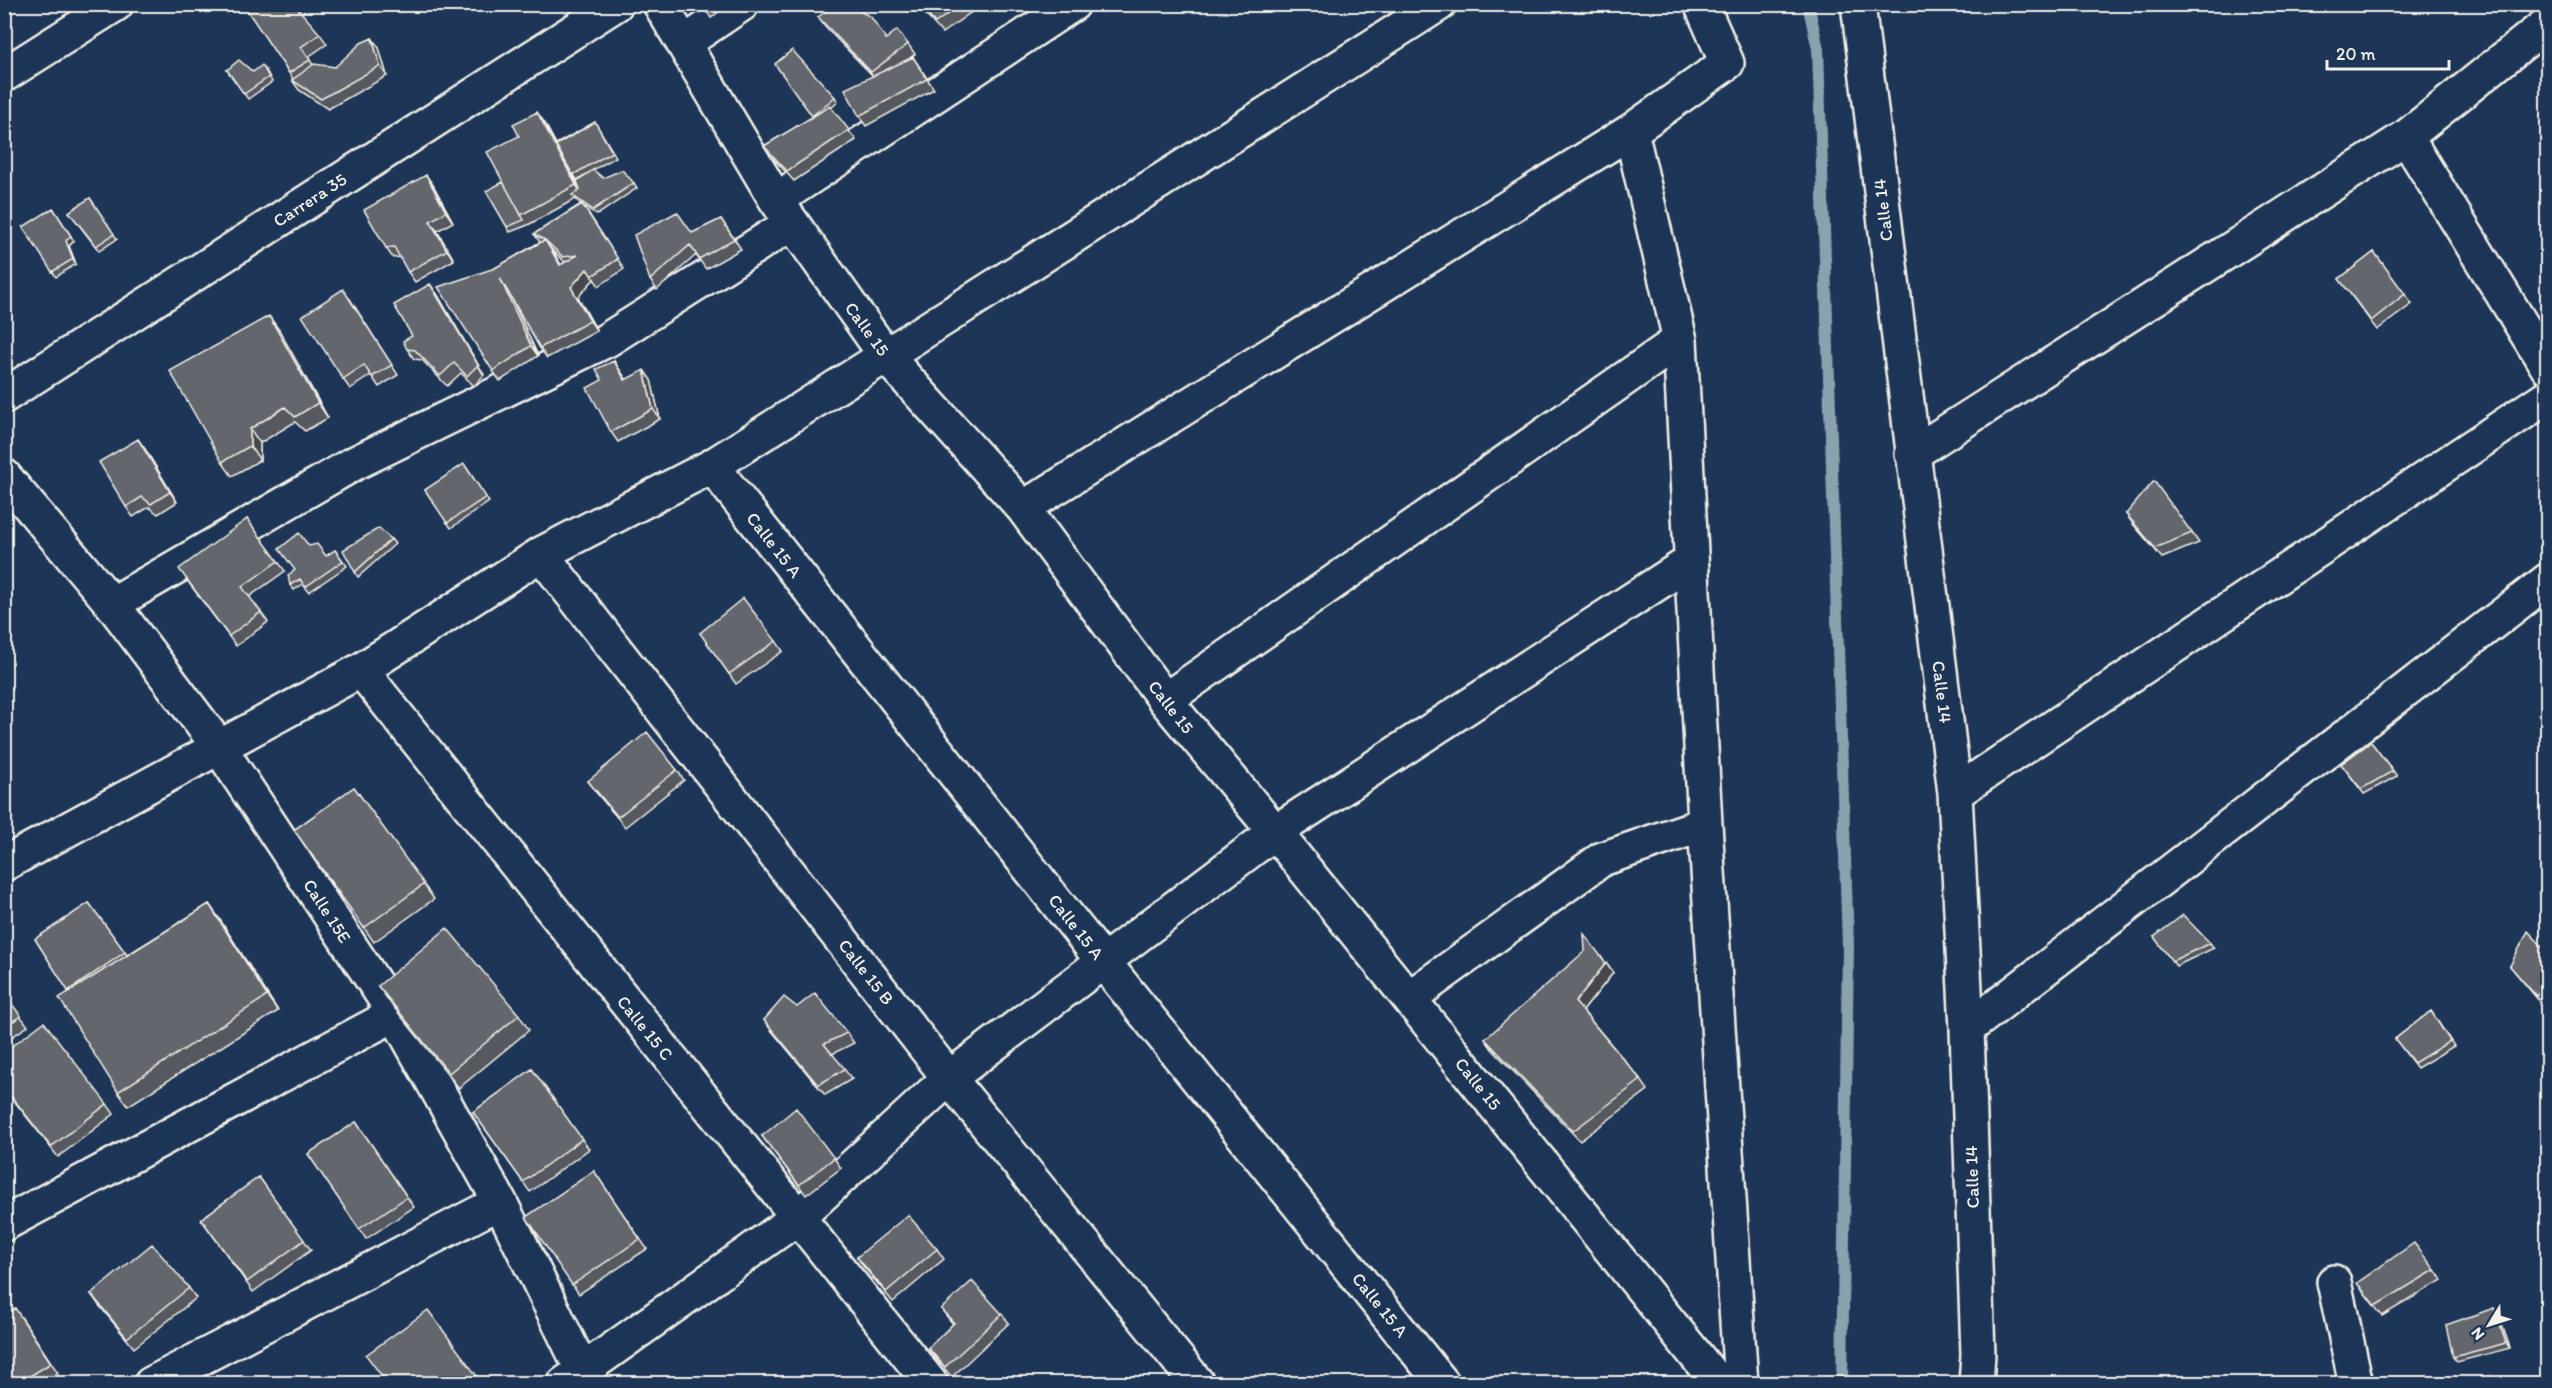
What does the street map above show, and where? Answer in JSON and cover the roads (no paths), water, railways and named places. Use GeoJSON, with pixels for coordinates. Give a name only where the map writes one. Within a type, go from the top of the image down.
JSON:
{"type":"FeatureCollection","features":[{"type":"Feature","properties":{"kind":"street"},"geometry":{"type":"LineString","coordinates":[[4,75],[116,4]]}},
{"type":"Feature","properties":{"kind":"street","name":"Carrera 35"},"geometry":{"type":"LineString","coordinates":[[4,396],[616,4]]}},
{"type":"Feature","properties":{"kind":"street","name":"Calle 15"},"geometry":{"type":"LineString","coordinates":[[660,4],[784,212],[885,356],[1023,508],[1164,700],[1275,832],[1719,1383]]}},
{"type":"Feature","properties":{"kind":"street"},"geometry":{"type":"LineString","coordinates":[[684,43],[742,4]]}},
{"type":"Feature","properties":{"kind":"street"},"geometry":{"type":"LineString","coordinates":[[112,604],[353,464],[607,340],[1073,4]]}},
{"type":"Feature","properties":{"kind":"street"},"geometry":{"type":"LineString","coordinates":[[4,864],[361,670],[541,554],[712,466],[1438,4]]}},
{"type":"Feature","properties":{"kind":"street"},"geometry":{"type":"LineString","coordinates":[[1023,508],[1631,131],[1727,63],[1701,4]]}},
{"type":"Feature","properties":{"kind":"street","name":"Calle 14"},"geometry":{"type":"LineString","coordinates":[[1858,4],[1955,793],[1967,1029],[1977,1343],[1976,1383]]}},
{"type":"Feature","properties":{"kind":"street"},"geometry":{"type":"LineString","coordinates":[[1912,454],[2406,137],[2547,23]]}},
{"type":"Feature","properties":{"kind":"street"},"geometry":{"type":"LineString","coordinates":[[1631,131],[1680,340],[1705,824],[1742,1383]]}},
{"type":"Feature","properties":{"kind":"street"},"geometry":{"type":"LineString","coordinates":[[2406,137],[2547,368]]}},
{"type":"Feature","properties":{"kind":"street"},"geometry":{"type":"LineString","coordinates":[[1164,700],[1680,340]]}},
{"type":"Feature","properties":{"kind":"street"},"geometry":{"type":"LineString","coordinates":[[1955,793],[2547,396]]}},
{"type":"Feature","properties":{"kind":"street","name":"Calle 15 A"},"geometry":{"type":"LineString","coordinates":[[712,466],[1102,960],[1443,1383]]}},
{"type":"Feature","properties":{"kind":"street","name":"Calle 15E"},"geometry":{"type":"LineString","coordinates":[[4,477],[112,604],[219,747],[394,1014],[500,1202],[579,1379]]}},
{"type":"Feature","properties":{"kind":"street","name":"Calle 15 B"},"geometry":{"type":"LineString","coordinates":[[541,554],[949,1078],[1198,1383]]}},
{"type":"Feature","properties":{"kind":"street"},"geometry":{"type":"LineString","coordinates":[[579,1379],[797,1218],[949,1078],[1102,960],[1275,832],[1690,562]]}},
{"type":"Feature","properties":{"kind":"street"},"geometry":{"type":"LineString","coordinates":[[1967,1029],[2547,580]]}},
{"type":"Feature","properties":{"kind":"street","name":"Calle 15 C"},"geometry":{"type":"LineString","coordinates":[[361,670],[797,1218],[932,1383]]}},
{"type":"Feature","properties":{"kind":"street"},"geometry":{"type":"LineString","coordinates":[[1408,998],[1602,859],[1705,824]]}},
{"type":"Feature","properties":{"kind":"street"},"geometry":{"type":"LineString","coordinates":[[4,1224],[394,1014]]}},
{"type":"Feature","properties":{"kind":"street"},"geometry":{"type":"LineString","coordinates":[[151,1383],[500,1202]]}},
{"type":"Feature","properties":{"kind":"street"},"geometry":{"type":"LineString","coordinates":[[2334,1282],[2356,1383]]}},
{"type":"Feature","properties":{"kind":"waterway"},"geometry":{"type":"LineString","coordinates":[[1808,4],[1818,49],[1848,946],[1842,1384]]}}]}
